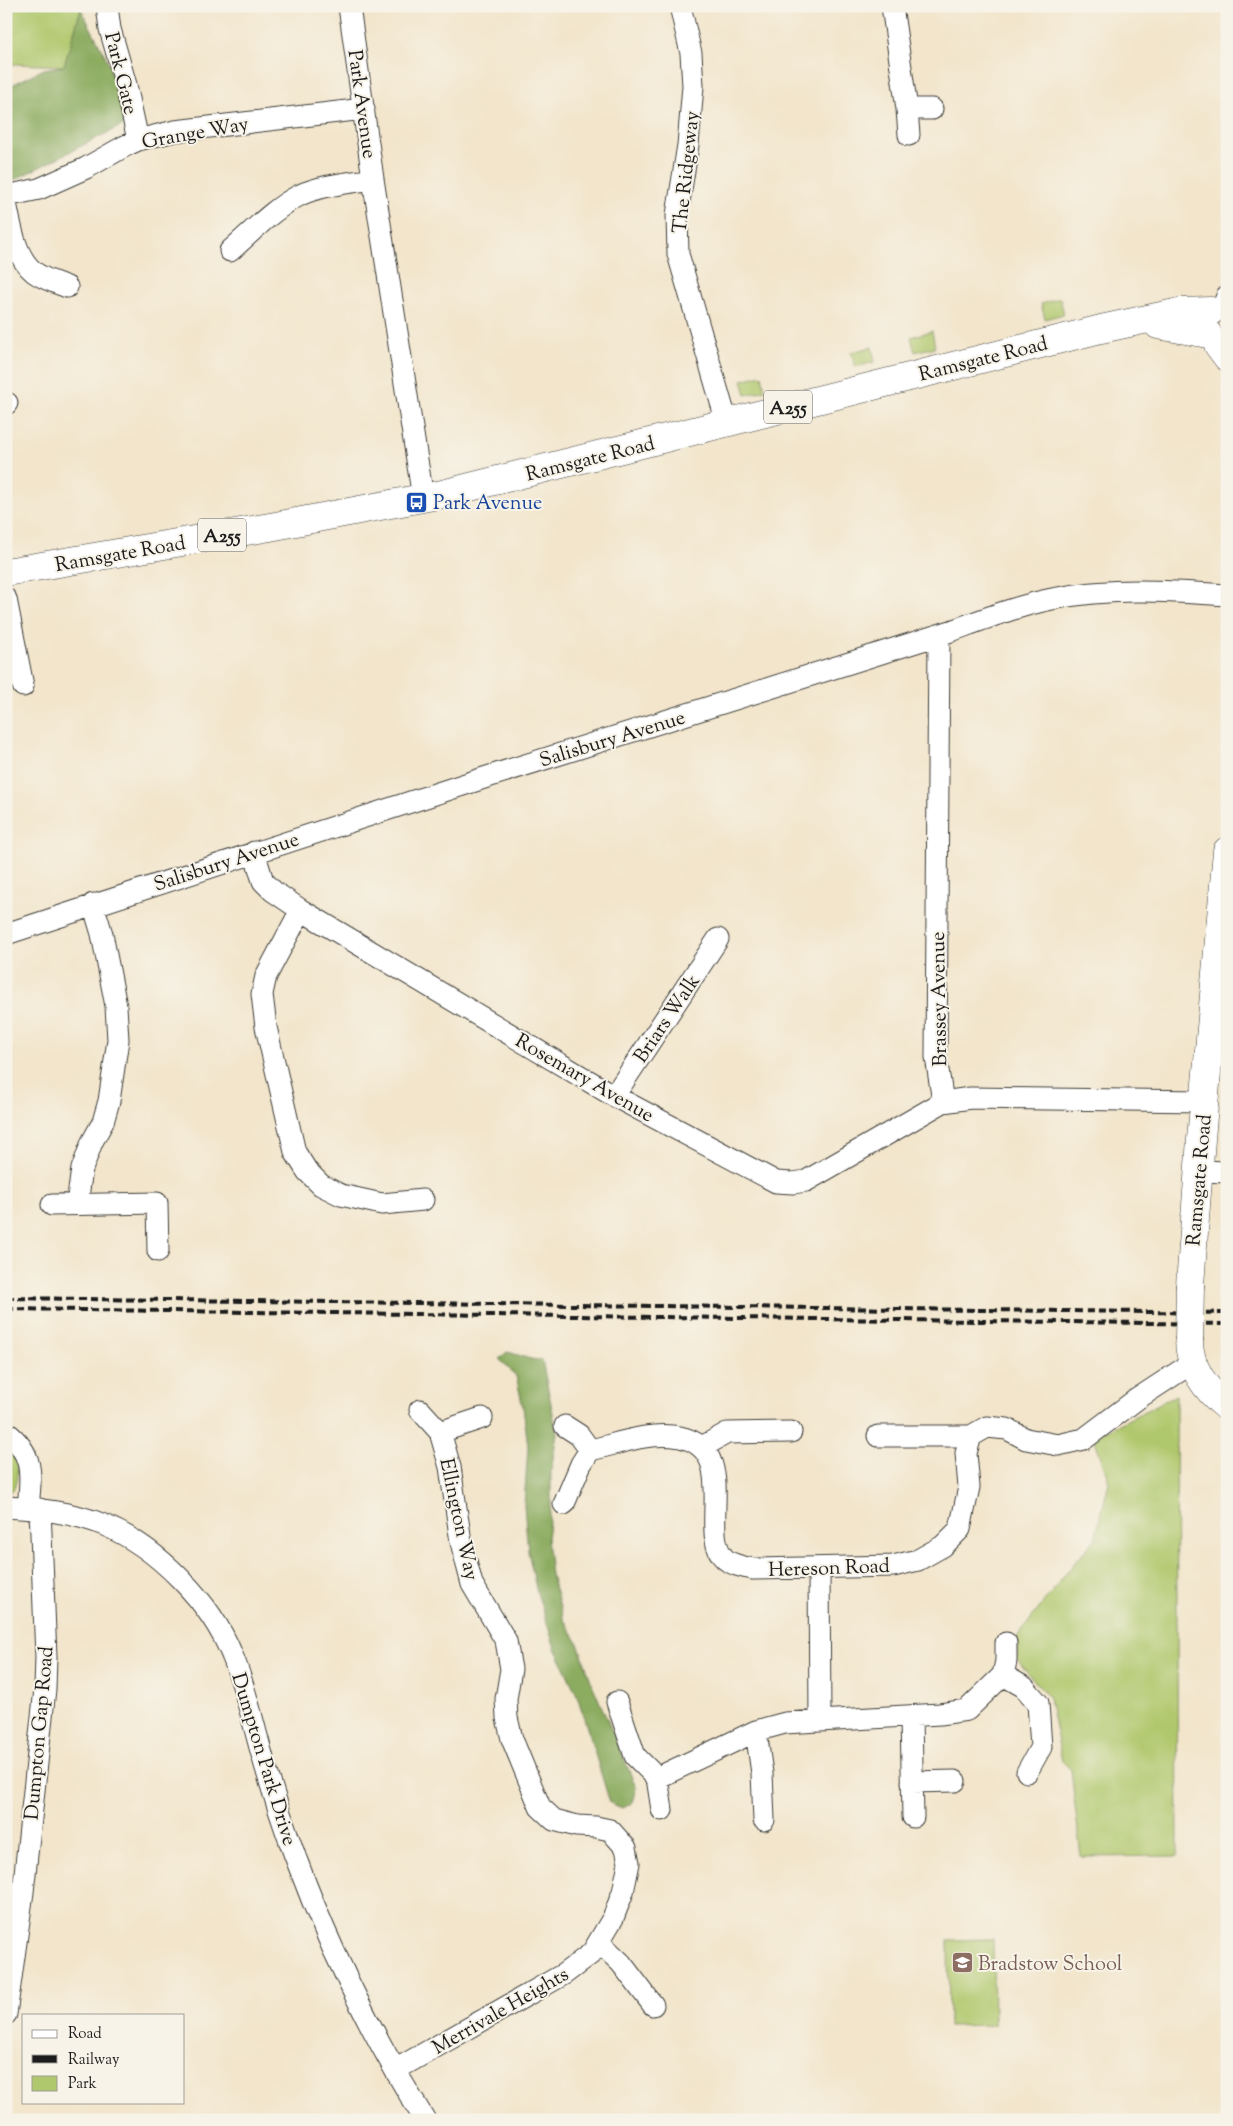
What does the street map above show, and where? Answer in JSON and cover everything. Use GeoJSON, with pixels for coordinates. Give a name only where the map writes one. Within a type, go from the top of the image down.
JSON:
{"type":"FeatureCollection","features":[{"type":"Feature","properties":{"kind":"main road","name":"Ramsgate Road"},"geometry":{"type":"LineString","coordinates":[[6,572],[270,527],[423,498],[548,469],[1102,329],[1180,312],[1221,325]]}},
{"type":"Feature","properties":{"kind":"main road","name":"Ramsgate Road"},"geometry":{"type":"LineString","coordinates":[[1191,1351],[1190,1285],[1198,1171],[1204,1101],[1222,961],[1227,851]]}},
{"type":"Feature","properties":{"kind":"main road"},"geometry":{"type":"LineString","coordinates":[[1191,1351],[1210,1393],[1227,1407]]}},
{"type":"Feature","properties":{"kind":"street","name":"Park Gate"},"geometry":{"type":"LineString","coordinates":[[107,6],[110,29],[126,85],[138,140]]}},
{"type":"Feature","properties":{"kind":"street","name":"Park Avenue"},"geometry":{"type":"LineString","coordinates":[[350,6],[373,179],[423,498]]}},
{"type":"Feature","properties":{"kind":"street","name":"The Ridgeway"},"geometry":{"type":"LineString","coordinates":[[680,6],[691,53],[693,86],[688,145],[677,214],[678,254],[727,423]]}},
{"type":"Feature","properties":{"kind":"street"},"geometry":{"type":"LineString","coordinates":[[892,6],[909,135]]}},
{"type":"Feature","properties":{"kind":"street","name":"Grange Way"},"geometry":{"type":"LineString","coordinates":[[6,196],[39,189],[86,168],[138,140],[175,131],[364,109]]}},
{"type":"Feature","properties":{"kind":"street"},"geometry":{"type":"LineString","coordinates":[[907,109],[932,109]]}},
{"type":"Feature","properties":{"kind":"street"},"geometry":{"type":"LineString","coordinates":[[230,251],[287,202],[302,194],[326,187],[373,179]]}},
{"type":"Feature","properties":{"kind":"street"},"geometry":{"type":"LineString","coordinates":[[6,203],[22,260],[35,273],[67,288]]}},
{"type":"Feature","properties":{"kind":"street","name":"Salisbury Avenue"},"geometry":{"type":"LineString","coordinates":[[6,934],[254,852],[939,635],[1000,612],[1053,599],[1111,591],[1162,591],[1227,595]]}},
{"type":"Feature","properties":{"kind":"street"},"geometry":{"type":"LineString","coordinates":[[6,599],[23,688]]}},
{"type":"Feature","properties":{"kind":"street","name":"Brassey Avenue"},"geometry":{"type":"LineString","coordinates":[[939,635],[936,1057],[943,1102]]}},
{"type":"Feature","properties":{"kind":"street","name":"Rosemary Avenue"},"geometry":{"type":"LineString","coordinates":[[254,852],[263,881],[273,891],[301,910],[614,1096],[776,1182],[793,1183],[806,1181],[943,1102]]}},
{"type":"Feature","properties":{"kind":"street"},"geometry":{"type":"LineString","coordinates":[[77,1204],[82,1169],[109,1101],[118,1040],[116,1006],[102,934],[93,904]]}},
{"type":"Feature","properties":{"kind":"street"},"geometry":{"type":"LineString","coordinates":[[301,910],[266,976],[262,994],[262,1009],[295,1152],[307,1171],[321,1185],[341,1195],[382,1204],[423,1200]]}},
{"type":"Feature","properties":{"kind":"street","name":"Briars Walk"},"geometry":{"type":"LineString","coordinates":[[614,1096],[718,939]]}},
{"type":"Feature","properties":{"kind":"street"},"geometry":{"type":"LineString","coordinates":[[943,1102],[971,1098],[1204,1101]]}},
{"type":"Feature","properties":{"kind":"street"},"geometry":{"type":"LineString","coordinates":[[1198,1171],[1227,1172]]}},
{"type":"Feature","properties":{"kind":"street"},"geometry":{"type":"LineString","coordinates":[[52,1205],[157,1203],[158,1251]]}},
{"type":"Feature","properties":{"kind":"street"},"geometry":{"type":"LineString","coordinates":[[878,1436],[971,1436],[987,1427],[1007,1428],[1026,1439],[1058,1445],[1084,1439],[1137,1399],[1191,1351]]}},
{"type":"Feature","properties":{"kind":"street","name":"Ellington Way"},"geometry":{"type":"LineString","coordinates":[[420,1410],[440,1432],[450,1467],[461,1542],[472,1584],[506,1641],[511,1669],[506,1699],[507,1718],[512,1739],[540,1807],[554,1820],[577,1826],[610,1830],[626,1848],[629,1863]]}},
{"type":"Feature","properties":{"kind":"street","name":"Ellington Way"},"geometry":{"type":"LineString","coordinates":[[440,1432],[482,1418]]}},
{"type":"Feature","properties":{"kind":"street"},"geometry":{"type":"LineString","coordinates":[[565,1426],[579,1435],[590,1450]]}},
{"type":"Feature","properties":{"kind":"street","name":"Dumpton Gap Road"},"geometry":{"type":"LineString","coordinates":[[6,1432],[23,1449],[28,1458],[44,1603],[46,1689],[15,1891],[6,2014]]}},
{"type":"Feature","properties":{"kind":"street"},"geometry":{"type":"LineString","coordinates":[[564,1504],[581,1464],[590,1450],[643,1437],[680,1437],[702,1447],[727,1434],[792,1432]]}},
{"type":"Feature","properties":{"kind":"street","name":"Hereson Road"},"geometry":{"type":"LineString","coordinates":[[702,1447],[710,1461],[716,1480],[717,1547],[724,1558],[740,1566],[753,1569],[893,1566],[918,1560],[943,1546],[960,1529],[969,1487],[966,1453],[971,1436]]}},
{"type":"Feature","properties":{"kind":"street","name":"Dumpton Park Drive"},"geometry":{"type":"LineString","coordinates":[[6,1507],[34,1509],[82,1518],[122,1534],[162,1562],[186,1584],[223,1634],[241,1677],[265,1767],[296,1858],[336,1954],[374,2033],[425,2120]]}},
{"type":"Feature","properties":{"kind":"street"},"geometry":{"type":"LineString","coordinates":[[819,1568],[820,1721]]}},
{"type":"Feature","properties":{"kind":"street"},"geometry":{"type":"LineString","coordinates":[[657,1778],[756,1731],[785,1723],[911,1716],[966,1710],[1003,1675],[1006,1661],[1006,1643]]}},
{"type":"Feature","properties":{"kind":"street"},"geometry":{"type":"LineString","coordinates":[[1003,1675],[1024,1687],[1038,1703],[1041,1747],[1028,1772]]}},
{"type":"Feature","properties":{"kind":"street"},"geometry":{"type":"LineString","coordinates":[[617,1702],[635,1756],[657,1778],[662,1810]]}},
{"type":"Feature","properties":{"kind":"street"},"geometry":{"type":"LineString","coordinates":[[911,1716],[912,1817]]}},
{"type":"Feature","properties":{"kind":"street"},"geometry":{"type":"LineString","coordinates":[[756,1731],[762,1772],[764,1820]]}},
{"type":"Feature","properties":{"kind":"street"},"geometry":{"type":"LineString","coordinates":[[912,1782],[955,1781]]}},
{"type":"Feature","properties":{"kind":"street","name":"Merrivale Heights"},"geometry":{"type":"LineString","coordinates":[[395,2070],[564,1974],[592,1952],[600,1942],[613,1918],[623,1892],[629,1863]]}},
{"type":"Feature","properties":{"kind":"street"},"geometry":{"type":"LineString","coordinates":[[600,1942],[621,1962],[652,2005]]}},
{"type":"Feature","properties":{"kind":"green space"},"geometry":{"type":"Polygon","coordinates":[[[6,6],[82,6],[64,66],[15,64],[6,67],[6,6]]]}},
{"type":"Feature","properties":{"kind":"green space"},"geometry":{"type":"Polygon","coordinates":[[[81,9],[108,61],[125,124],[6,184],[6,88],[44,69],[64,66],[81,9]]]}},
{"type":"Feature","properties":{"kind":"green space"},"geometry":{"type":"Polygon","coordinates":[[[1060,298],[1064,314],[1045,319],[1041,304],[1060,298]]]}},
{"type":"Feature","properties":{"kind":"green space"},"geometry":{"type":"Polygon","coordinates":[[[932,331],[935,347],[915,352],[911,337],[932,331]]]}},
{"type":"Feature","properties":{"kind":"green space"},"geometry":{"type":"Polygon","coordinates":[[[872,347],[875,362],[855,367],[851,352],[872,347]]]}},
{"type":"Feature","properties":{"kind":"green space"},"geometry":{"type":"Polygon","coordinates":[[[762,375],[765,390],[746,395],[742,380],[762,375]]]}},
{"type":"Feature","properties":{"kind":"green space"},"geometry":{"type":"Polygon","coordinates":[[[507,1352],[542,1360],[557,1433],[551,1471],[551,1505],[547,1539],[551,1575],[563,1618],[578,1643],[592,1684],[636,1787],[632,1803],[622,1808],[610,1803],[577,1695],[555,1648],[537,1593],[528,1551],[524,1506],[528,1446],[523,1407],[516,1376],[499,1359],[507,1352]]]}},
{"type":"Feature","properties":{"kind":"green space"},"geometry":{"type":"Polygon","coordinates":[[[1176,1395],[1178,1856],[1081,1857],[1071,1770],[1062,1761],[1049,1698],[1017,1660],[1017,1637],[1095,1539],[1109,1482],[1094,1437],[1176,1395]]]}},
{"type":"Feature","properties":{"kind":"green space"},"geometry":{"type":"Polygon","coordinates":[[[6,1443],[14,1455],[18,1470],[14,1489],[6,1494],[6,1443]]]}},
{"type":"Feature","properties":{"kind":"green space"},"geometry":{"type":"Polygon","coordinates":[[[993,1939],[994,2025],[949,2026],[948,1940],[993,1939]]]}},
{"type":"Feature","properties":{"kind":"railway"},"geometry":{"type":"LineString","coordinates":[[6,1298],[1227,1313]]}},
{"type":"Feature","properties":{"kind":"railway"},"geometry":{"type":"LineString","coordinates":[[6,1309],[1227,1324]]}},
{"type":"Feature","properties":{"kind":"place","name":"Park Avenue"},"geometry":{"type":"Point","coordinates":[417,502]}},
{"type":"Feature","properties":{"kind":"place","name":"Bradstow School"},"geometry":{"type":"Point","coordinates":[962,1963]}}]}
